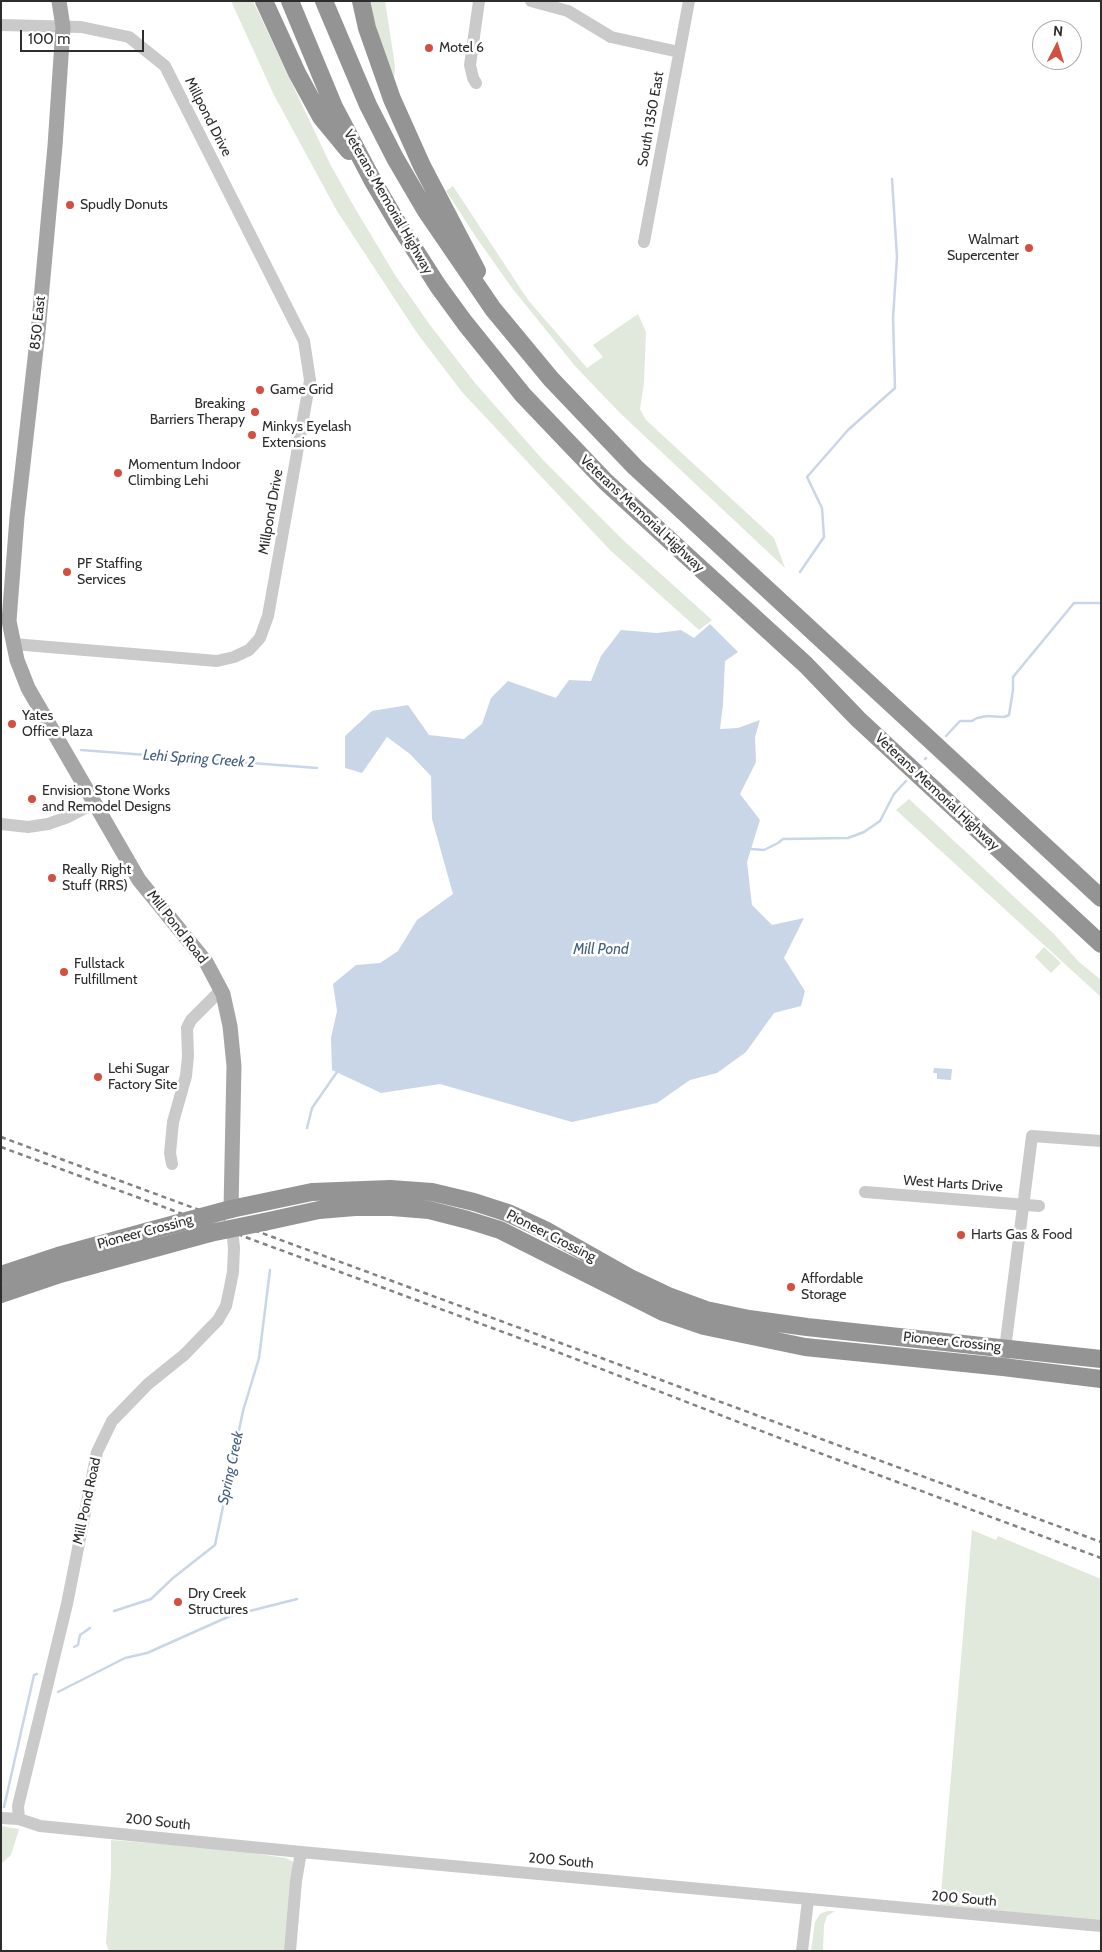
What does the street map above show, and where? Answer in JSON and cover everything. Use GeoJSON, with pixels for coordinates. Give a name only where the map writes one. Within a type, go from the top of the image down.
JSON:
{"type":"FeatureCollection","features":[{"type":"Feature","properties":{"kind":"highway"},"geometry":{"type":"LineString","coordinates":[[264,1],[297,73],[321,117],[374,183]]}},
{"type":"Feature","properties":{"kind":"highway","name":"Veterans Memorial Highway"},"geometry":{"type":"LineString","coordinates":[[290,1],[328,93],[374,183],[413,248],[465,323],[523,395],[574,451],[606,482],[792,652],[858,718],[1101,944]]}},
{"type":"Feature","properties":{"kind":"highway","name":"Veterans Memorial Highway"},"geometry":{"type":"LineString","coordinates":[[324,1],[354,74],[395,158],[441,234],[505,324],[561,391],[624,456],[1101,898]]}},
{"type":"Feature","properties":{"kind":"highway"},"geometry":{"type":"LineString","coordinates":[[361,1],[392,100],[422,166],[505,324]]}},
{"type":"Feature","properties":{"kind":"highway","name":"Pioneer Crossing"},"geometry":{"type":"LineString","coordinates":[[1,1276],[58,1256],[148,1231],[286,1197],[312,1192],[353,1189],[432,1192],[474,1202],[508,1214],[547,1231],[639,1282],[668,1296],[706,1310],[749,1319],[807,1327],[1101,1360]]}},
{"type":"Feature","properties":{"kind":"highway","name":"Pioneer Crossing"},"geometry":{"type":"LineString","coordinates":[[1,1294],[60,1274],[232,1228],[318,1210],[392,1207],[429,1210],[500,1230],[663,1312],[704,1326],[805,1347],[1004,1367],[1101,1379]]}},
{"type":"Feature","properties":{"kind":"highway"},"geometry":{"type":"LineString","coordinates":[[1004,1367],[1018,1374],[1036,1379],[1101,1388]]}},
{"type":"Feature","properties":{"kind":"main road","name":"850 East"},"geometry":{"type":"LineString","coordinates":[[13,644],[9,621],[17,516],[48,225],[63,27],[59,1]]}},
{"type":"Feature","properties":{"kind":"main road","name":"Mill Pond Road"},"geometry":{"type":"LineString","coordinates":[[13,644],[20,672],[28,688],[139,880],[206,962],[221,990],[230,1026],[234,1066],[232,1209]]}},
{"type":"Feature","properties":{"kind":"street"},"geometry":{"type":"LineString","coordinates":[[476,83],[470,65],[479,1]]}},
{"type":"Feature","properties":{"kind":"street"},"geometry":{"type":"LineString","coordinates":[[531,1],[568,11],[611,37],[678,52]]}},
{"type":"Feature","properties":{"kind":"street","name":"South 1350 East"},"geometry":{"type":"LineString","coordinates":[[644,242],[689,1]]}},
{"type":"Feature","properties":{"kind":"street"},"geometry":{"type":"LineString","coordinates":[[1,26],[63,27]]}},
{"type":"Feature","properties":{"kind":"street","name":"Millpond Drive"},"geometry":{"type":"LineString","coordinates":[[13,644],[216,661],[234,657],[249,650],[260,638],[268,616],[310,380],[304,341],[165,66],[129,37],[81,28],[63,27]]}},
{"type":"Feature","properties":{"kind":"street"},"geometry":{"type":"LineString","coordinates":[[1,824],[28,827],[48,824],[68,817],[95,802]]}},
{"type":"Feature","properties":{"kind":"street"},"geometry":{"type":"LineString","coordinates":[[172,1164],[170,1153],[173,1122],[186,1076],[188,1056],[187,1028],[191,1020],[221,990]]}},
{"type":"Feature","properties":{"kind":"street"},"geometry":{"type":"LineString","coordinates":[[1004,1367],[1032,1136],[1101,1141]]}},
{"type":"Feature","properties":{"kind":"street","name":"West Harts Drive"},"geometry":{"type":"LineString","coordinates":[[865,1192],[1039,1206]]}},
{"type":"Feature","properties":{"kind":"street","name":"Mill Pond Road"},"geometry":{"type":"LineString","coordinates":[[20,1819],[18,1806],[67,1604],[97,1452],[112,1421],[148,1384],[184,1356],[218,1320],[226,1306],[233,1272],[234,1248],[232,1228]]}},
{"type":"Feature","properties":{"kind":"street","name":"200 South"},"geometry":{"type":"LineString","coordinates":[[1,1818],[20,1819],[40,1826],[301,1852],[1101,1926]]}},
{"type":"Feature","properties":{"kind":"street"},"geometry":{"type":"LineString","coordinates":[[290,1951],[296,1881],[301,1852]]}},
{"type":"Feature","properties":{"kind":"street"},"geometry":{"type":"LineString","coordinates":[[802,1951],[808,1900]]}},
{"type":"Feature","properties":{"kind":"shaded area"},"geometry":{"type":"Polygon","coordinates":[[[231,1],[253,1],[330,164],[395,275],[430,325],[475,383],[543,460],[623,540],[712,620],[699,630],[610,550],[462,392],[417,333],[337,211],[274,95],[231,1]]]}},
{"type":"Feature","properties":{"kind":"shaded area"},"geometry":{"type":"Polygon","coordinates":[[[369,1],[385,1],[395,66],[394,81],[378,34],[369,1]]]}},
{"type":"Feature","properties":{"kind":"shaded area"},"geometry":{"type":"Polygon","coordinates":[[[453,186],[528,300],[587,368],[603,357],[593,345],[638,314],[646,332],[644,383],[640,409],[646,420],[774,538],[785,568],[621,414],[575,366],[512,288],[476,237],[446,191],[453,186]]]}},
{"type":"Feature","properties":{"kind":"shaded area"},"geometry":{"type":"Polygon","coordinates":[[[909,799],[1054,934],[1079,962],[1101,980],[1101,997],[896,810],[909,799]]]}},
{"type":"Feature","properties":{"kind":"shaded area"},"geometry":{"type":"Polygon","coordinates":[[[1044,947],[1061,963],[1051,973],[1035,957],[1044,947]]]}},
{"type":"Feature","properties":{"kind":"shaded area"},"geometry":{"type":"Polygon","coordinates":[[[972,1530],[996,1540],[998,1536],[1101,1579],[1101,1921],[940,1905],[972,1530]]]}},
{"type":"Feature","properties":{"kind":"shaded area"},"geometry":{"type":"Polygon","coordinates":[[[1,1826],[19,1829],[11,1855],[1,1864],[1,1826]]]}},
{"type":"Feature","properties":{"kind":"shaded area"},"geometry":{"type":"Polygon","coordinates":[[[111,1840],[225,1849],[286,1858],[292,1861],[295,1864],[288,1951],[109,1951],[106,1943],[111,1872],[111,1840]]]}},
{"type":"Feature","properties":{"kind":"shaded area"},"geometry":{"type":"Polygon","coordinates":[[[827,1911],[835,1911],[827,1916],[824,1925],[823,1951],[811,1951],[815,1922],[820,1914],[827,1911]]]}},
{"type":"Feature","properties":{"kind":"water","name":"Mill Pond"},"geometry":{"type":"Polygon","coordinates":[[[710,624],[738,652],[725,661],[720,729],[738,728],[760,720],[755,737],[756,762],[740,794],[760,820],[747,862],[752,905],[772,925],[804,918],[784,958],[805,991],[801,1006],[774,1013],[746,1052],[717,1073],[690,1080],[657,1103],[572,1122],[440,1084],[381,1093],[332,1070],[331,1038],[337,1011],[333,984],[356,965],[380,963],[398,951],[417,920],[453,894],[432,819],[431,776],[410,754],[387,737],[362,773],[345,768],[345,736],[372,711],[408,705],[429,735],[464,739],[482,724],[491,698],[508,681],[556,698],[569,680],[591,681],[601,656],[621,630],[657,633],[681,630],[694,638],[710,624]]]}},
{"type":"Feature","properties":{"kind":"water"},"geometry":{"type":"Polygon","coordinates":[[[934,1068],[952,1069],[951,1080],[937,1079],[937,1073],[933,1073],[934,1068]]]}},
{"type":"Feature","properties":{"kind":"waterway"},"geometry":{"type":"LineString","coordinates":[[800,572],[824,537],[822,508],[807,477],[848,430],[895,388],[893,318],[897,257],[892,179]]}},
{"type":"Feature","properties":{"kind":"waterway"},"geometry":{"type":"LineString","coordinates":[[946,736],[960,721],[972,721],[987,716],[1004,717],[1009,715],[1013,677],[1074,603],[1101,603]]}},
{"type":"Feature","properties":{"kind":"waterway","name":"Lehi Spring Creek 2"},"geometry":{"type":"LineString","coordinates":[[81,750],[317,768]]}},
{"type":"Feature","properties":{"kind":"waterway"},"geometry":{"type":"LineString","coordinates":[[751,849],[764,850],[783,839],[848,838],[864,832],[880,821],[894,794],[906,781]]}},
{"type":"Feature","properties":{"kind":"waterway","name":"Spring Creek"},"geometry":{"type":"LineString","coordinates":[[307,1128],[312,1108],[337,1072]]}},
{"type":"Feature","properties":{"kind":"waterway","name":"Spring Creek"},"geometry":{"type":"LineString","coordinates":[[114,1611],[151,1599],[173,1578],[215,1545],[243,1411],[259,1358],[270,1270]]}},
{"type":"Feature","properties":{"kind":"waterway"},"geometry":{"type":"LineString","coordinates":[[58,1692],[125,1658],[147,1653],[230,1616],[297,1599]]}},
{"type":"Feature","properties":{"kind":"waterway","name":"Spring Creek"},"geometry":{"type":"LineString","coordinates":[[74,1647],[78,1645],[80,1635],[90,1628]]}},
{"type":"Feature","properties":{"kind":"waterway","name":"Spring Creek"},"geometry":{"type":"LineString","coordinates":[[4,1807],[34,1675],[37,1674]]}},
{"type":"Feature","properties":{"kind":"railway"},"geometry":{"type":"LineString","coordinates":[[1,1137],[1101,1542]]}},
{"type":"Feature","properties":{"kind":"railway"},"geometry":{"type":"LineString","coordinates":[[1,1147],[560,1353],[790,1442],[1101,1558]]}},
{"type":"Feature","properties":{"kind":"place","name":"Motel 6"},"geometry":{"type":"Point","coordinates":[429,48]}},
{"type":"Feature","properties":{"kind":"place","name":"Spudly Donuts"},"geometry":{"type":"Point","coordinates":[70,205]}},
{"type":"Feature","properties":{"kind":"place","name":"Walmart Supercenter"},"geometry":{"type":"Point","coordinates":[1029,248]}},
{"type":"Feature","properties":{"kind":"place","name":"Game Grid"},"geometry":{"type":"Point","coordinates":[260,390]}},
{"type":"Feature","properties":{"kind":"place","name":"Breaking Barriers Therapy"},"geometry":{"type":"Point","coordinates":[255,412]}},
{"type":"Feature","properties":{"kind":"place","name":"Minkys Eyelash Extensions"},"geometry":{"type":"Point","coordinates":[252,435]}},
{"type":"Feature","properties":{"kind":"place","name":"Momentum Indoor Climbing Lehi"},"geometry":{"type":"Point","coordinates":[118,473]}},
{"type":"Feature","properties":{"kind":"place","name":"PF Staffing Services"},"geometry":{"type":"Point","coordinates":[67,572]}},
{"type":"Feature","properties":{"kind":"place","name":"Yates Office Plaza"},"geometry":{"type":"Point","coordinates":[12,724]}},
{"type":"Feature","properties":{"kind":"place","name":"Envision Stone Works and Remodel Designs"},"geometry":{"type":"Point","coordinates":[32,799]}},
{"type":"Feature","properties":{"kind":"place","name":"Really Right Stuff (RRS)"},"geometry":{"type":"Point","coordinates":[52,878]}},
{"type":"Feature","properties":{"kind":"place","name":"Fullstack Fulfillment"},"geometry":{"type":"Point","coordinates":[64,972]}},
{"type":"Feature","properties":{"kind":"place","name":"Lehi Sugar Factory Site"},"geometry":{"type":"Point","coordinates":[98,1077]}},
{"type":"Feature","properties":{"kind":"place","name":"Harts Gas & Food"},"geometry":{"type":"Point","coordinates":[961,1235]}},
{"type":"Feature","properties":{"kind":"place","name":"Affordable Storage"},"geometry":{"type":"Point","coordinates":[791,1287]}},
{"type":"Feature","properties":{"kind":"place","name":"Dry Creek Structures"},"geometry":{"type":"Point","coordinates":[178,1602]}}]}
